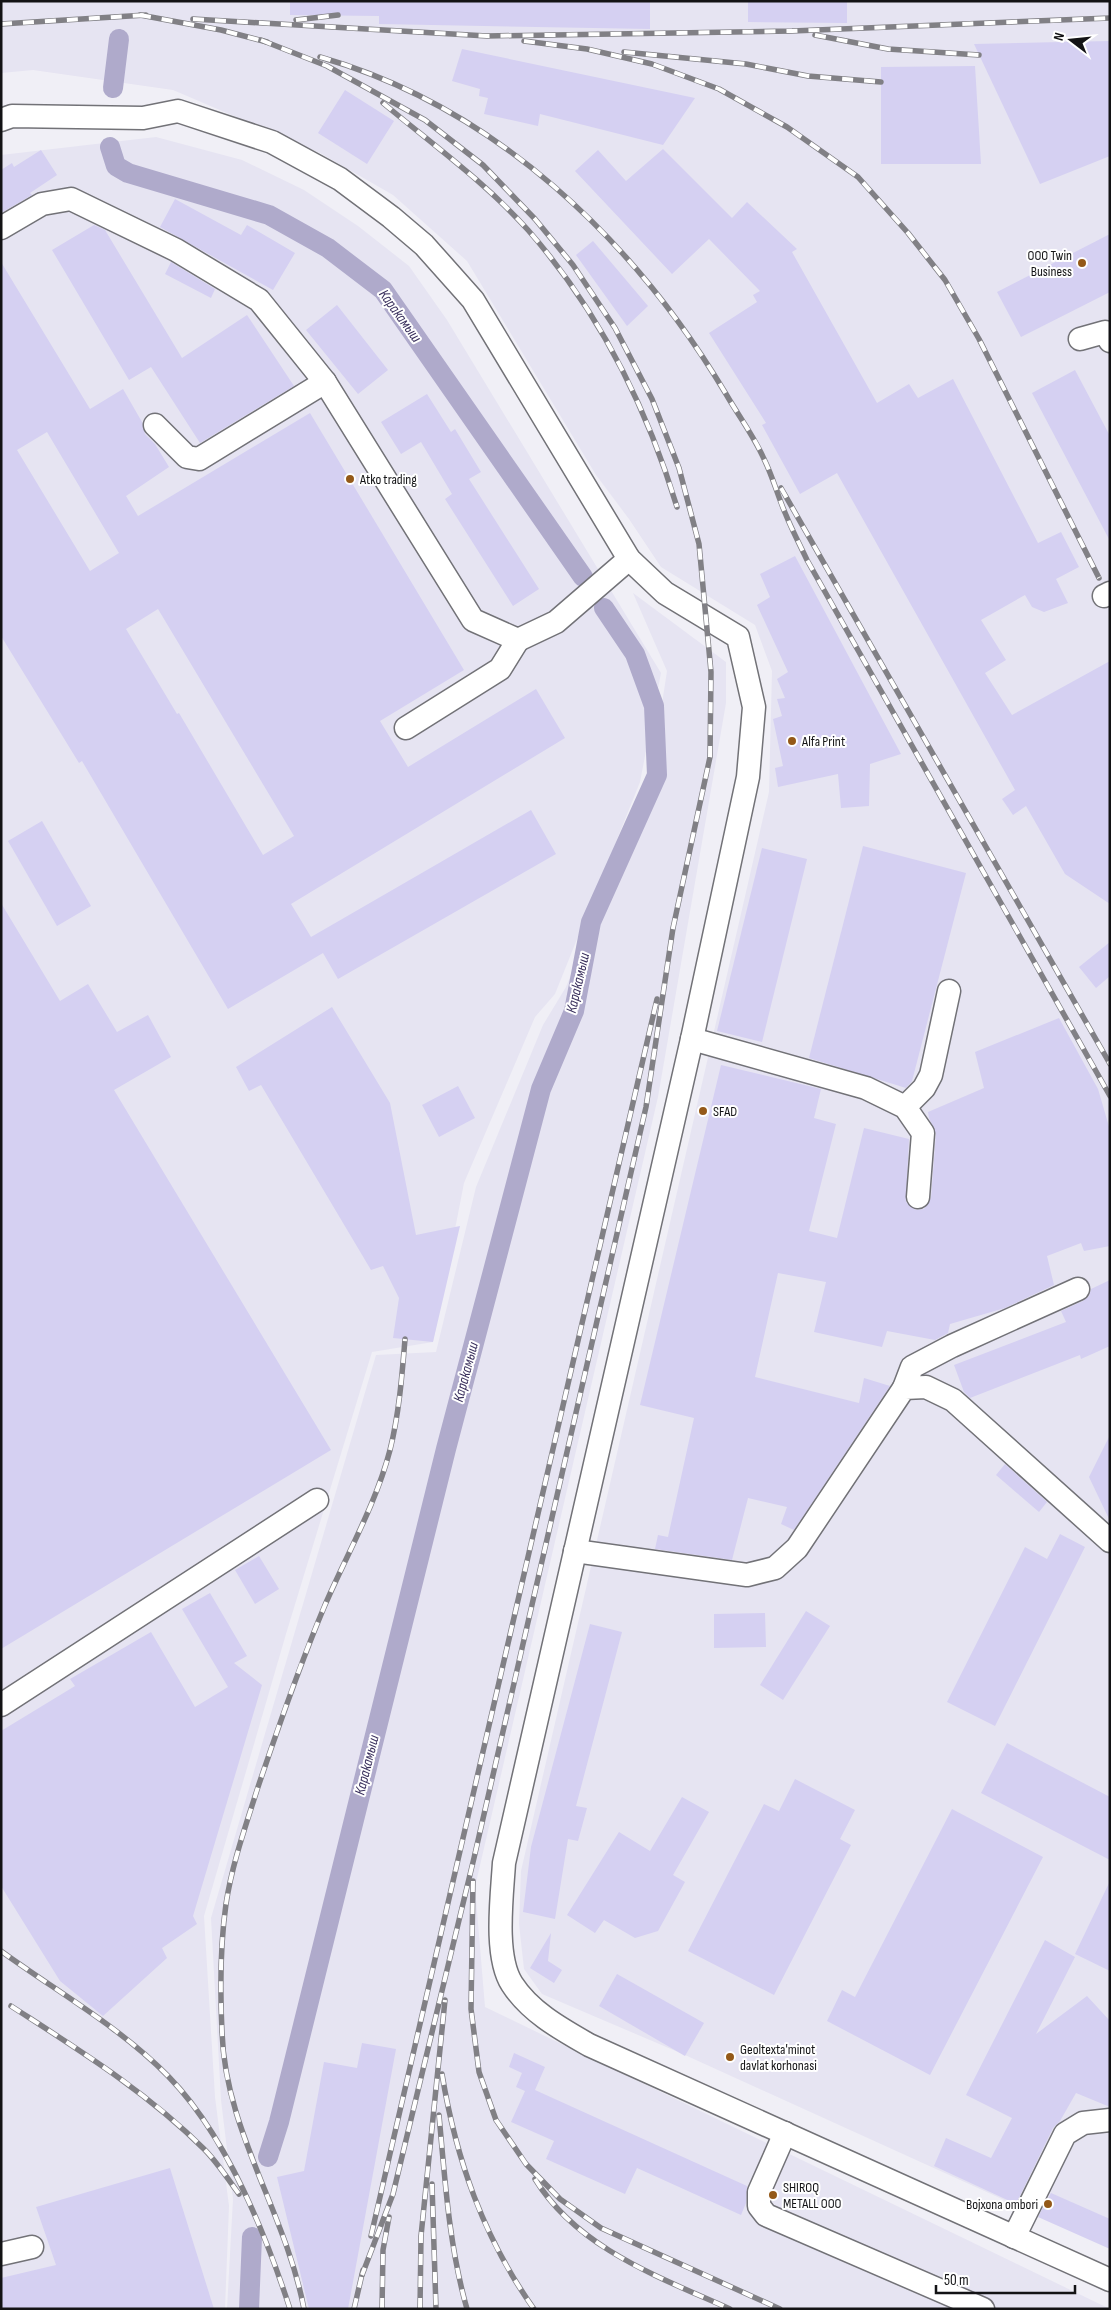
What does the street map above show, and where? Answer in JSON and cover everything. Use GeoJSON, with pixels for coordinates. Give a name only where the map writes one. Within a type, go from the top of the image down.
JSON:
{"type":"FeatureCollection","features":[{"type":"Feature","properties":{"kind":"street"},"geometry":{"type":"LineString","coordinates":[[1,120],[12,116],[143,118],[178,111],[272,142],[340,180],[391,217],[424,245],[473,300],[629,558],[665,593],[738,637],[754,707],[748,777],[692,1039],[504,1864],[501,1950],[512,1983],[535,2010],[556,2027],[589,2045],[1110,2280]]}},
{"type":"Feature","properties":{"kind":"street"},"geometry":{"type":"LineString","coordinates":[[1,228],[42,204],[71,199],[176,250],[259,300],[324,382],[473,620],[518,640]]}},
{"type":"Feature","properties":{"kind":"street"},"geometry":{"type":"LineString","coordinates":[[1080,339],[1105,332],[1110,341]]}},
{"type":"Feature","properties":{"kind":"street"},"geometry":{"type":"LineString","coordinates":[[155,425],[188,457],[199,459],[324,382]]}},
{"type":"Feature","properties":{"kind":"street"},"geometry":{"type":"LineString","coordinates":[[406,728],[500,669],[518,640],[556,622],[629,558]]}},
{"type":"Feature","properties":{"kind":"street"},"geometry":{"type":"LineString","coordinates":[[905,1107],[924,1088],[931,1075],[949,991]]}},
{"type":"Feature","properties":{"kind":"street"},"geometry":{"type":"LineString","coordinates":[[692,1039],[866,1088],[905,1107],[923,1133],[918,1197]]}},
{"type":"Feature","properties":{"kind":"street"},"geometry":{"type":"LineString","coordinates":[[576,1551],[747,1574],[775,1568],[797,1548],[904,1388],[912,1366],[952,1346],[1078,1290]]}},
{"type":"Feature","properties":{"kind":"street"},"geometry":{"type":"LineString","coordinates":[[904,1388],[926,1386],[953,1400],[1110,1541]]}},
{"type":"Feature","properties":{"kind":"street"},"geometry":{"type":"LineString","coordinates":[[1,1705],[317,1500]]}},
{"type":"Feature","properties":{"kind":"street"},"geometry":{"type":"LineString","coordinates":[[1014,2237],[1065,2134],[1083,2123],[1110,2120]]}},
{"type":"Feature","properties":{"kind":"street"},"geometry":{"type":"LineString","coordinates":[[785,2133],[759,2192],[759,2206],[766,2215],[983,2309]]}},
{"type":"Feature","properties":{"kind":"street"},"geometry":{"type":"LineString","coordinates":[[1,2254],[32,2247]]}},
{"type":"Feature","properties":{"kind":"shaded area"},"geometry":{"type":"Polygon","coordinates":[[[1,1],[1110,1],[1110,2248],[685,2055],[542,1994],[524,1969],[519,1924],[521,1871],[769,792],[772,671],[755,625],[661,567],[629,519],[596,475],[467,261],[393,195],[320,153],[173,90],[33,70],[1,73],[1,1]]]}},
{"type":"Feature","properties":{"kind":"shaded area"},"geometry":{"type":"Polygon","coordinates":[[[156,137],[242,160],[304,190],[358,226],[409,266],[447,320],[661,673],[640,782],[555,994],[535,1017],[464,1183],[433,1342],[372,1352],[286,1634],[204,1916],[215,2097],[229,2206],[225,2309],[1,2309],[1,155],[156,137]]]}},
{"type":"Feature","properties":{"kind":"shaded area"},"geometry":{"type":"Polygon","coordinates":[[[633,593],[726,662],[726,703],[658,1097],[475,1887],[485,2007],[1110,2309],[227,2309],[233,2199],[221,2100],[211,1918],[376,1355],[436,1352],[476,1187],[543,1025],[566,987],[651,776],[667,671],[633,593]]]}},
{"type":"Feature","properties":{"kind":"building"},"geometry":{"type":"Polygon","coordinates":[[[290,1],[650,1],[650,29],[379,24],[379,16],[290,15],[290,1]]]}},
{"type":"Feature","properties":{"kind":"building"},"geometry":{"type":"Polygon","coordinates":[[[748,1],[847,1],[847,23],[748,22],[748,1]]]}},
{"type":"Feature","properties":{"kind":"building"},"geometry":{"type":"Polygon","coordinates":[[[1110,41],[1110,156],[1040,184],[974,44],[1110,41]]]}},
{"type":"Feature","properties":{"kind":"building"},"geometry":{"type":"Polygon","coordinates":[[[462,49],[695,98],[663,145],[540,114],[538,126],[484,114],[488,98],[479,96],[480,89],[452,81],[462,49]]]}},
{"type":"Feature","properties":{"kind":"building"},"geometry":{"type":"Polygon","coordinates":[[[975,66],[981,164],[881,164],[881,67],[975,66]]]}},
{"type":"Feature","properties":{"kind":"building"},"geometry":{"type":"Polygon","coordinates":[[[345,90],[394,121],[367,164],[318,133],[345,90]]]}},
{"type":"Feature","properties":{"kind":"building"},"geometry":{"type":"Polygon","coordinates":[[[663,149],[732,218],[747,202],[797,249],[792,252],[877,403],[909,384],[918,398],[953,379],[1038,543],[1061,532],[1079,567],[1056,579],[1068,603],[1044,612],[1032,607],[1025,595],[981,620],[1006,660],[985,673],[1012,715],[1110,661],[1110,904],[1065,874],[1026,806],[1013,815],[1002,799],[1015,790],[837,473],[800,494],[762,425],[766,423],[709,333],[757,302],[753,295],[760,291],[709,239],[672,274],[575,171],[598,150],[626,181],[663,149]]]}},
{"type":"Feature","properties":{"kind":"building"},"geometry":{"type":"Polygon","coordinates":[[[41,150],[57,175],[30,193],[32,195],[1,213],[1,170],[12,163],[14,167],[41,150]]]}},
{"type":"Feature","properties":{"kind":"building"},"geometry":{"type":"Polygon","coordinates":[[[175,199],[241,235],[247,225],[295,253],[273,290],[160,227],[175,199]]]}},
{"type":"Feature","properties":{"kind":"building"},"geometry":{"type":"Polygon","coordinates":[[[94,225],[105,230],[182,358],[247,315],[294,386],[200,443],[151,367],[129,380],[52,250],[94,225]]]}},
{"type":"Feature","properties":{"kind":"building","name":"ООО Twin Business"},"geometry":{"type":"Polygon","coordinates":[[[1110,234],[1110,292],[1021,337],[997,292],[1110,234]]]}},
{"type":"Feature","properties":{"kind":"building"},"geometry":{"type":"Polygon","coordinates":[[[593,241],[648,306],[627,326],[576,255],[593,241]]]}},
{"type":"Feature","properties":{"kind":"building"},"geometry":{"type":"Polygon","coordinates":[[[1,262],[90,409],[123,389],[142,422],[145,434],[155,444],[169,467],[126,496],[138,516],[310,413],[464,670],[380,721],[408,767],[536,689],[565,738],[291,904],[311,937],[531,810],[556,854],[338,979],[323,953],[228,1009],[82,761],[79,763],[1,636],[1,262]],[[47,432],[17,450],[90,571],[119,553],[47,432]],[[158,609],[126,629],[177,714],[179,713],[263,855],[294,836],[158,609]]]}},
{"type":"Feature","properties":{"kind":"building"},"geometry":{"type":"Polygon","coordinates":[[[171,262],[215,289],[211,298],[165,274],[171,262]]]}},
{"type":"Feature","properties":{"kind":"building"},"geometry":{"type":"Polygon","coordinates":[[[337,305],[388,370],[358,394],[306,330],[337,305]]]}},
{"type":"Feature","properties":{"kind":"building"},"geometry":{"type":"Polygon","coordinates":[[[1075,370],[1110,436],[1110,541],[1032,393],[1075,370]]]}},
{"type":"Feature","properties":{"kind":"building"},"geometry":{"type":"Polygon","coordinates":[[[427,394],[451,432],[455,429],[481,472],[469,479],[539,589],[513,606],[445,499],[452,494],[421,442],[401,454],[381,422],[427,394]]]}},
{"type":"Feature","properties":{"kind":"building"},"geometry":{"type":"Polygon","coordinates":[[[795,556],[901,754],[870,764],[869,806],[841,808],[838,774],[778,787],[775,768],[783,766],[773,719],[782,716],[777,699],[785,698],[777,679],[788,672],[757,605],[770,597],[760,574],[795,556]]]}},
{"type":"Feature","properties":{"kind":"building"},"geometry":{"type":"Polygon","coordinates":[[[42,821],[91,906],[57,926],[8,841],[42,821]]]}},
{"type":"Feature","properties":{"kind":"building"},"geometry":{"type":"Polygon","coordinates":[[[863,846],[966,873],[912,1081],[906,1088],[809,1058],[863,846]]]}},
{"type":"Feature","properties":{"kind":"building"},"geometry":{"type":"Polygon","coordinates":[[[762,848],[807,859],[762,1042],[717,1031],[762,848]]]}},
{"type":"Feature","properties":{"kind":"building"},"geometry":{"type":"Polygon","coordinates":[[[1,903],[60,1001],[88,984],[117,1032],[148,1015],[171,1057],[114,1090],[331,1450],[1,1649],[1,903]]]}},
{"type":"Feature","properties":{"kind":"building"},"geometry":{"type":"Polygon","coordinates":[[[1110,942],[1110,976],[1096,988],[1079,967],[1110,942]]]}},
{"type":"Feature","properties":{"kind":"building"},"geometry":{"type":"Polygon","coordinates":[[[332,1007],[390,1103],[416,1235],[460,1226],[433,1342],[393,1338],[399,1298],[383,1266],[371,1270],[261,1085],[249,1091],[236,1067],[332,1007]]]}},
{"type":"Feature","properties":{"kind":"building"},"geometry":{"type":"Polygon","coordinates":[[[1059,1018],[1098,1089],[1110,1130],[1110,1246],[1084,1251],[1081,1243],[1047,1256],[1054,1285],[1005,1308],[950,1324],[948,1333],[935,1340],[887,1331],[882,1347],[814,1332],[826,1282],[778,1273],[755,1377],[859,1403],[864,1378],[890,1386],[794,1530],[781,1524],[787,1507],[748,1498],[732,1560],[655,1549],[658,1535],[668,1537],[694,1418],[640,1405],[721,1065],[821,1089],[814,1118],[836,1124],[809,1231],[837,1238],[864,1128],[909,1139],[906,1202],[916,1210],[924,1209],[931,1198],[936,1134],[928,1112],[984,1088],[975,1052],[1059,1018]]]}},
{"type":"Feature","properties":{"kind":"building"},"geometry":{"type":"Polygon","coordinates":[[[458,1086],[475,1118],[439,1137],[422,1105],[458,1086]]]}},
{"type":"Feature","properties":{"kind":"building"},"geometry":{"type":"Polygon","coordinates":[[[1110,1280],[1110,1346],[1081,1359],[1080,1355],[970,1398],[964,1392],[954,1365],[1066,1322],[1061,1311],[1083,1301],[1089,1296],[1091,1289],[1110,1280]]]}},
{"type":"Feature","properties":{"kind":"building"},"geometry":{"type":"Polygon","coordinates":[[[1110,1435],[1110,1521],[1089,1477],[1110,1435]]]}},
{"type":"Feature","properties":{"kind":"building"},"geometry":{"type":"Polygon","coordinates":[[[1005,1464],[1047,1502],[1039,1512],[996,1475],[1005,1464]]]}},
{"type":"Feature","properties":{"kind":"building"},"geometry":{"type":"Polygon","coordinates":[[[1060,1534],[1085,1547],[995,1726],[947,1702],[1025,1547],[1047,1559],[1060,1534]]]}},
{"type":"Feature","properties":{"kind":"building"},"geometry":{"type":"Polygon","coordinates":[[[259,1556],[279,1589],[255,1604],[235,1570],[259,1556]]]}},
{"type":"Feature","properties":{"kind":"building"},"geometry":{"type":"Polygon","coordinates":[[[210,1593],[247,1656],[234,1663],[262,1685],[193,1916],[197,1924],[162,1948],[167,1958],[103,2016],[60,1981],[1,1886],[1,1731],[75,1686],[70,1679],[151,1632],[195,1707],[228,1687],[182,1609],[210,1593]]]}},
{"type":"Feature","properties":{"kind":"building"},"geometry":{"type":"Polygon","coordinates":[[[806,1611],[830,1626],[783,1700],[760,1685],[806,1611]]]}},
{"type":"Feature","properties":{"kind":"building"},"geometry":{"type":"Polygon","coordinates":[[[765,1613],[766,1647],[714,1648],[714,1614],[765,1613]]]}},
{"type":"Feature","properties":{"kind":"building"},"geometry":{"type":"Polygon","coordinates":[[[590,1624],[622,1632],[576,1806],[587,1808],[578,1841],[568,1839],[555,1919],[523,1912],[531,1847],[590,1624]]]}},
{"type":"Feature","properties":{"kind":"building"},"geometry":{"type":"Polygon","coordinates":[[[1007,1743],[1110,1797],[1110,1860],[981,1793],[1007,1743]]]}},
{"type":"Feature","properties":{"kind":"building"},"geometry":{"type":"Polygon","coordinates":[[[795,1779],[855,1810],[840,1839],[851,1845],[774,1995],[688,1951],[764,1804],[779,1811],[795,1779]]]}},
{"type":"Feature","properties":{"kind":"building"},"geometry":{"type":"Polygon","coordinates":[[[682,1797],[709,1812],[673,1875],[685,1882],[658,1931],[635,1938],[604,1920],[595,1933],[567,1915],[619,1832],[650,1851],[682,1797]]]}},
{"type":"Feature","properties":{"kind":"building"},"geometry":{"type":"Polygon","coordinates":[[[952,1809],[1043,1857],[930,2075],[827,2021],[842,1990],[855,1997],[952,1809]]]}},
{"type":"Feature","properties":{"kind":"building"},"geometry":{"type":"Polygon","coordinates":[[[1110,1881],[1110,1971],[1075,1954],[1110,1881]]]}},
{"type":"Feature","properties":{"kind":"building"},"geometry":{"type":"Polygon","coordinates":[[[551,1933],[548,1961],[562,1970],[554,1983],[530,1968],[551,1933]]]}},
{"type":"Feature","properties":{"kind":"building"},"geometry":{"type":"Polygon","coordinates":[[[1045,1940],[1075,1957],[1036,2034],[1087,1996],[1110,2021],[1110,2107],[1076,2093],[1060,2121],[1053,2128],[1016,2204],[934,2166],[946,2138],[991,2158],[1012,2118],[966,2095],[1045,1940]]]}},
{"type":"Feature","properties":{"kind":"building"},"geometry":{"type":"Polygon","coordinates":[[[617,1974],[704,2023],[685,2056],[599,2006],[617,1974]]]}},
{"type":"Feature","properties":{"kind":"building"},"geometry":{"type":"Polygon","coordinates":[[[362,2043],[396,2049],[348,2309],[309,2309],[277,2177],[304,2171],[324,2062],[357,2068],[362,2043]]]}},
{"type":"Feature","properties":{"kind":"building"},"geometry":{"type":"Polygon","coordinates":[[[514,2053],[545,2067],[535,2090],[747,2186],[746,2203],[741,2215],[637,2168],[625,2194],[546,2159],[554,2141],[511,2122],[525,2091],[516,2087],[522,2073],[509,2067],[514,2053]]]}},
{"type":"Feature","properties":{"kind":"building"},"geometry":{"type":"Polygon","coordinates":[[[170,2168],[214,2309],[1,2309],[1,2278],[56,2265],[36,2207],[170,2168]]]}},
{"type":"Feature","properties":{"kind":"building"},"geometry":{"type":"Polygon","coordinates":[[[1051,2193],[1110,2219],[1110,2249],[1038,2217],[1051,2193]]]}},
{"type":"Feature","properties":{"kind":"waterway","name":"Каракамыш"},"geometry":{"type":"LineString","coordinates":[[113,88],[119,39]]}},
{"type":"Feature","properties":{"kind":"waterway","name":"Каракамыш"},"geometry":{"type":"LineString","coordinates":[[110,147],[116,166],[128,173],[269,215],[328,248],[383,290],[583,577]]}},
{"type":"Feature","properties":{"kind":"waterway","name":"Каракамыш"},"geometry":{"type":"LineString","coordinates":[[268,2157],[279,2122],[446,1449],[541,1089],[574,1011],[591,922],[657,775],[654,706],[635,654],[604,608]]}},
{"type":"Feature","properties":{"kind":"waterway","name":"Каракамыш"},"geometry":{"type":"LineString","coordinates":[[249,2309],[252,2237]]}},
{"type":"Feature","properties":{"kind":"railway"},"geometry":{"type":"LineString","coordinates":[[140,15],[221,30],[267,42]]}},
{"type":"Feature","properties":{"kind":"railway"},"geometry":{"type":"LineString","coordinates":[[1,24],[146,15]]}},
{"type":"Feature","properties":{"kind":"railway"},"geometry":{"type":"LineString","coordinates":[[296,20],[338,15]]}},
{"type":"Feature","properties":{"kind":"railway"},"geometry":{"type":"LineString","coordinates":[[193,19],[487,36],[792,31],[1110,18]]}},
{"type":"Feature","properties":{"kind":"railway"},"geometry":{"type":"LineString","coordinates":[[815,35],[888,49],[979,55]]}},
{"type":"Feature","properties":{"kind":"railway"},"geometry":{"type":"LineString","coordinates":[[261,40],[327,66],[425,120],[483,165],[535,219],[573,265],[615,328],[652,399],[679,468],[699,544],[711,672],[710,757],[673,928],[646,1107],[474,1858],[393,2194],[362,2275]]}},
{"type":"Feature","properties":{"kind":"railway"},"geometry":{"type":"LineString","coordinates":[[524,41],[587,49],[652,64],[719,89],[787,127],[858,177],[908,233],[945,280],[979,339],[1099,578]]}},
{"type":"Feature","properties":{"kind":"railway"},"geometry":{"type":"LineString","coordinates":[[624,52],[746,64],[808,76],[881,82]]}},
{"type":"Feature","properties":{"kind":"railway"},"geometry":{"type":"LineString","coordinates":[[320,57],[384,80],[444,109],[501,145],[554,186],[603,233],[648,283],[689,337],[756,442],[788,521],[807,560],[1110,1096]]}},
{"type":"Feature","properties":{"kind":"railway"},"geometry":{"type":"LineString","coordinates":[[383,103],[494,196],[528,230],[553,261],[598,326],[617,360],[650,432],[665,469],[677,507]]}},
{"type":"Feature","properties":{"kind":"railway"},"geometry":{"type":"LineString","coordinates":[[781,488],[1110,1064]]}},
{"type":"Feature","properties":{"kind":"railway"},"geometry":{"type":"LineString","coordinates":[[371,2236],[657,999]]}},
{"type":"Feature","properties":{"kind":"railway"},"geometry":{"type":"LineString","coordinates":[[304,2309],[284,2239],[245,2138],[234,2104],[226,2068],[221,2000],[224,1920],[232,1874],[240,1845],[298,1672],[384,1470],[396,1423],[405,1339]]}},
{"type":"Feature","properties":{"kind":"railway"},"geometry":{"type":"LineString","coordinates":[[473,1881],[471,2009],[479,2072],[496,2120],[526,2164],[560,2199],[601,2228],[780,2309]]}},
{"type":"Feature","properties":{"kind":"railway"},"geometry":{"type":"LineString","coordinates":[[1,1951],[109,2025],[149,2058],[189,2100],[208,2126],[241,2185],[268,2248],[290,2309]]}},
{"type":"Feature","properties":{"kind":"railway"},"geometry":{"type":"LineString","coordinates":[[420,2309],[421,2236],[445,2000]]}},
{"type":"Feature","properties":{"kind":"railway"},"geometry":{"type":"LineString","coordinates":[[11,2006],[136,2090],[182,2128],[209,2154],[239,2194]]}},
{"type":"Feature","properties":{"kind":"railway"},"geometry":{"type":"LineString","coordinates":[[442,2074],[455,2136],[474,2196],[500,2254],[534,2309]]}},
{"type":"Feature","properties":{"kind":"railway"},"geometry":{"type":"LineString","coordinates":[[439,2115],[452,2237],[467,2309]]}},
{"type":"Feature","properties":{"kind":"railway"},"geometry":{"type":"LineString","coordinates":[[535,2179],[553,2203],[573,2224],[596,2242],[648,2272],[730,2309]]}},
{"type":"Feature","properties":{"kind":"railway"},"geometry":{"type":"LineString","coordinates":[[432,2184],[436,2309]]}},
{"type":"Feature","properties":{"kind":"railway"},"geometry":{"type":"LineString","coordinates":[[382,2309],[383,2250],[389,2217]]}},
{"type":"Feature","properties":{"kind":"railway"},"geometry":{"type":"LineString","coordinates":[[354,2309],[363,2270]]}},
{"type":"Feature","properties":{"kind":"place","name":"ООО Twin Business"},"geometry":{"type":"Point","coordinates":[1082,263]}},
{"type":"Feature","properties":{"kind":"place","name":"Atko trading"},"geometry":{"type":"Point","coordinates":[350,479]}},
{"type":"Feature","properties":{"kind":"place","name":"Alfa Print"},"geometry":{"type":"Point","coordinates":[792,741]}},
{"type":"Feature","properties":{"kind":"place","name":"SFAD"},"geometry":{"type":"Point","coordinates":[703,1111]}},
{"type":"Feature","properties":{"kind":"place","name":"Geoltexta'minot davlat korhonasi"},"geometry":{"type":"Point","coordinates":[730,2057]}},
{"type":"Feature","properties":{"kind":"place","name":"SHIROQ METALL ООО"},"geometry":{"type":"Point","coordinates":[773,2195]}},
{"type":"Feature","properties":{"kind":"place","name":"Bojxona ombori"},"geometry":{"type":"Point","coordinates":[1048,2204]}}]}
